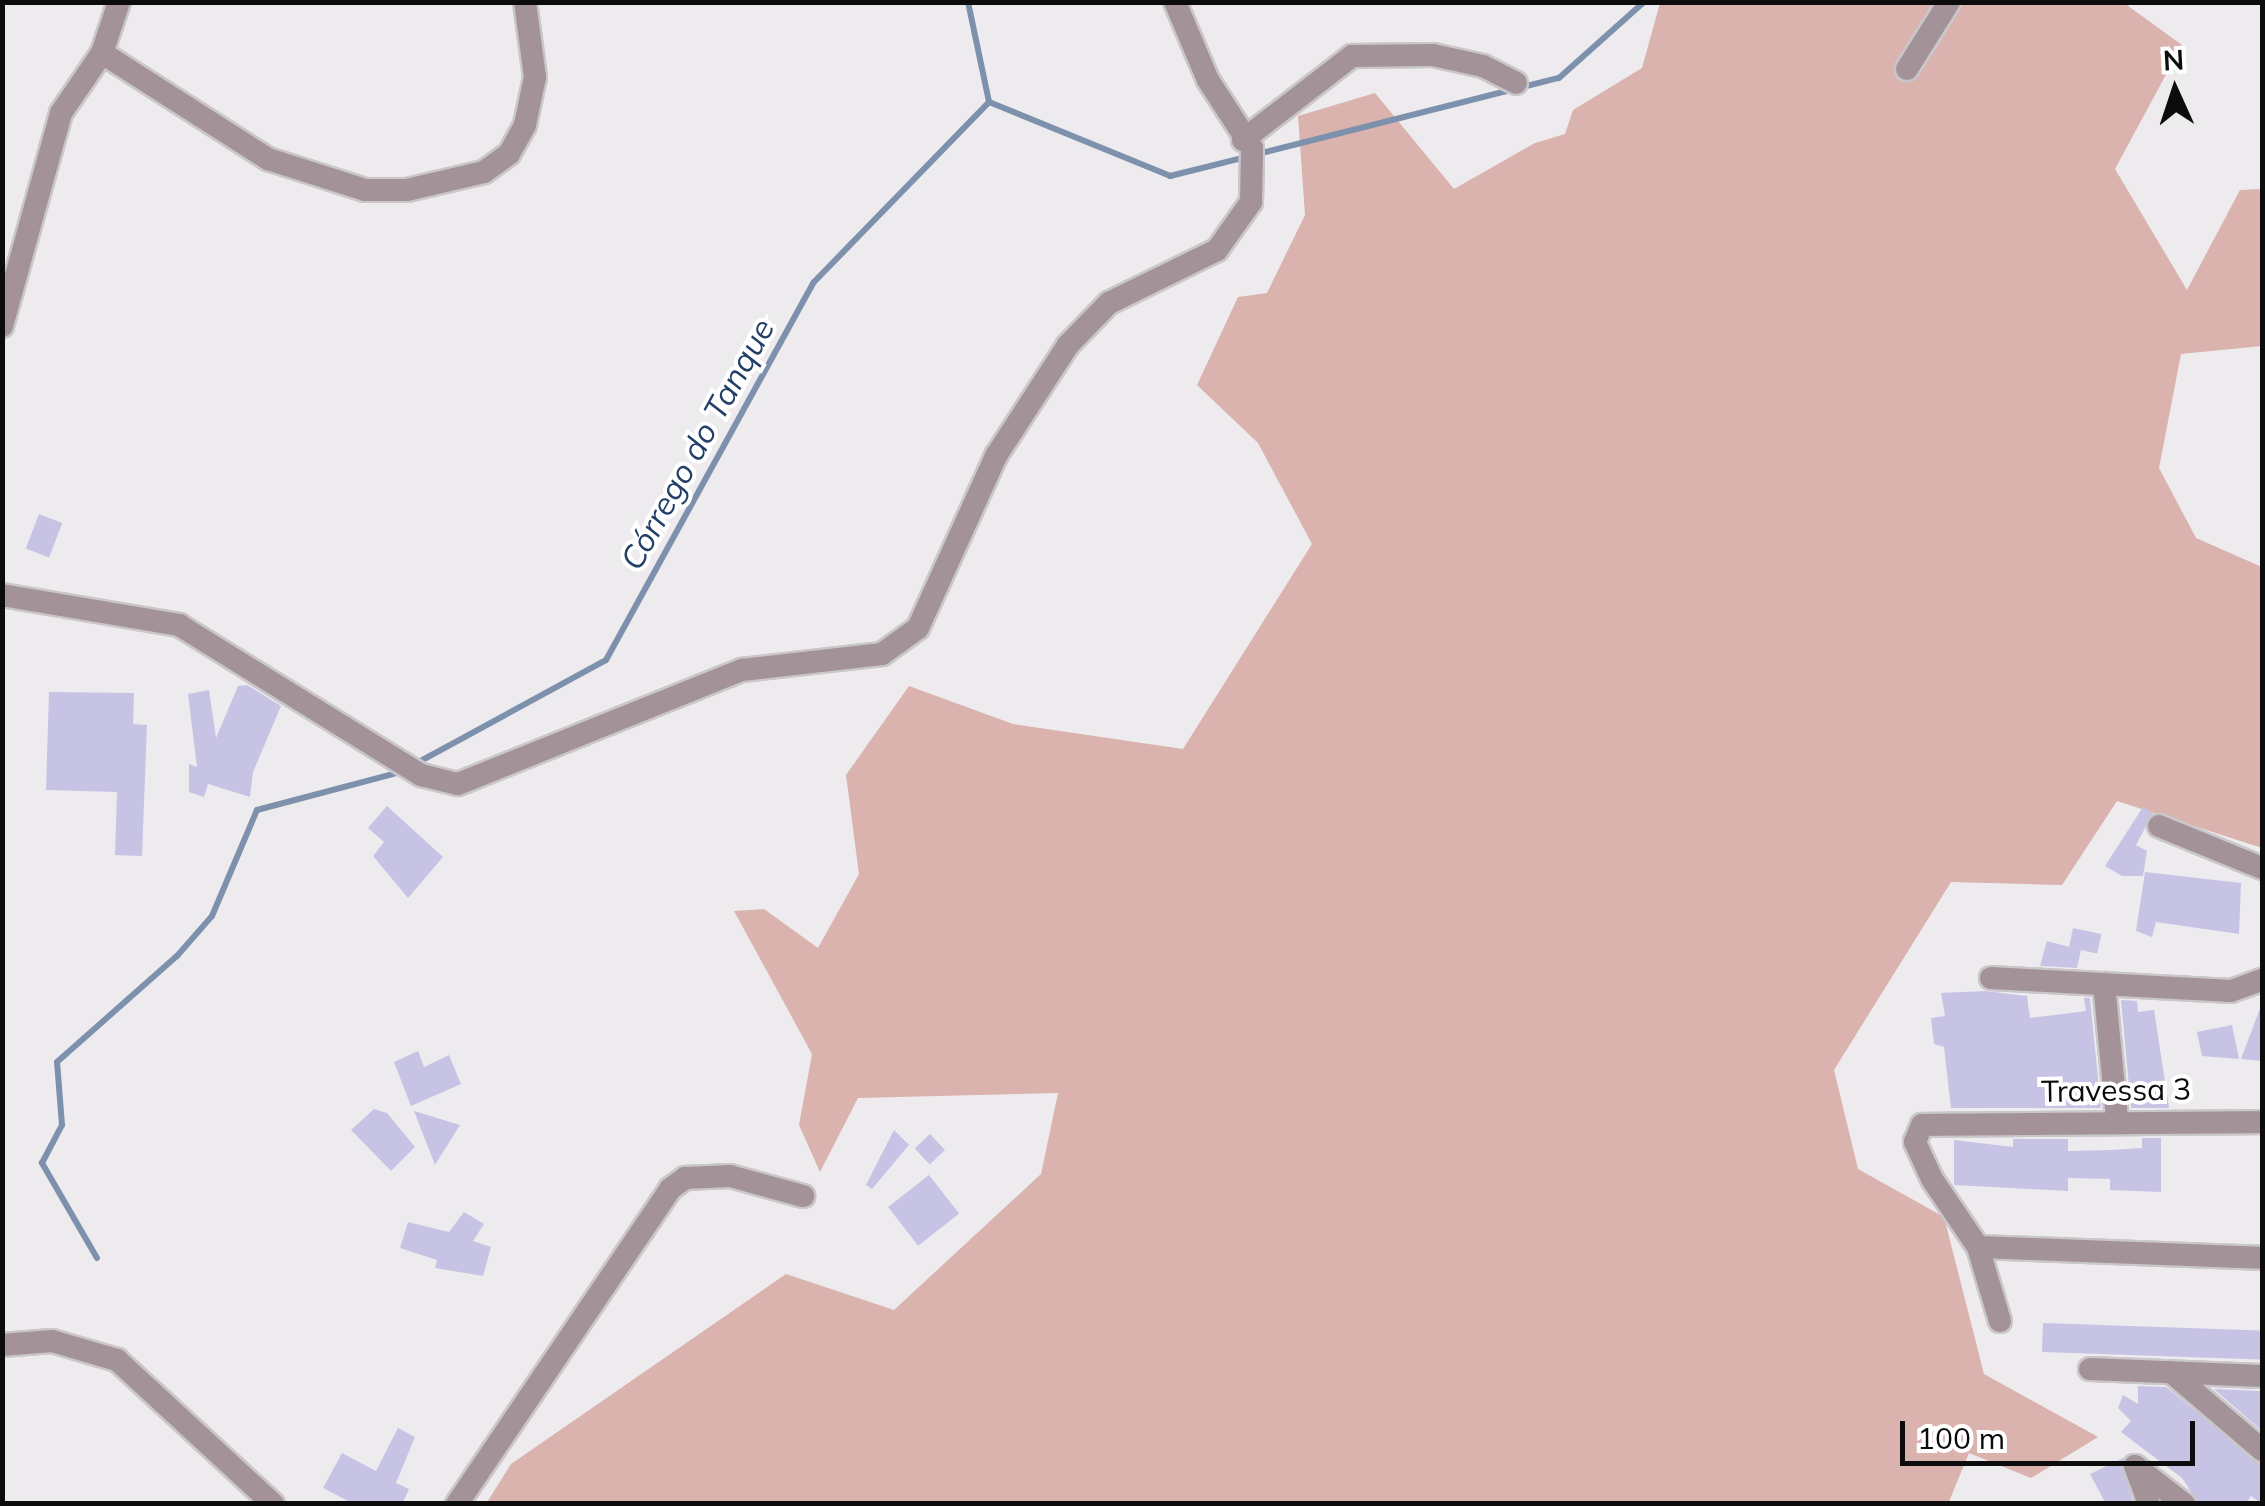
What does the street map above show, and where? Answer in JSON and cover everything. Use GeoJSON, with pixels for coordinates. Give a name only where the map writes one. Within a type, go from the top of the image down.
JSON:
{"type":"FeatureCollection","features":[{"type":"Feature","properties":{"kind":"street"},"geometry":{"type":"LineString","coordinates":[[2,326],[61,113],[102,53],[119,2]]}},
{"type":"Feature","properties":{"kind":"street"},"geometry":{"type":"LineString","coordinates":[[102,53],[268,158],[366,190],[407,190],[484,172],[509,154],[525,125],[535,77],[525,2]]}},
{"type":"Feature","properties":{"kind":"street"},"geometry":{"type":"LineString","coordinates":[[2,595],[179,626],[397,760],[422,774],[458,784],[484,778],[707,681],[768,665],[863,658],[898,645],[918,628],[996,456],[1068,346],[1109,303],[1217,250],[1250,202],[1248,144],[1186,38],[1175,2]]}},
{"type":"Feature","properties":{"kind":"street"},"geometry":{"type":"LineString","coordinates":[[1907,69],[1949,2]]}},
{"type":"Feature","properties":{"kind":"street"},"geometry":{"type":"LineString","coordinates":[[1248,144],[1352,56],[1432,56],[1483,66],[1516,83]]}},
{"type":"Feature","properties":{"kind":"street"},"geometry":{"type":"LineString","coordinates":[[2159,826],[2262,868]]}},
{"type":"Feature","properties":{"kind":"street"},"geometry":{"type":"LineString","coordinates":[[1991,978],[2231,990],[2262,980]]}},
{"type":"Feature","properties":{"kind":"street"},"geometry":{"type":"LineString","coordinates":[[2104,984],[2117,1119]]}},
{"type":"Feature","properties":{"kind":"street","name":"Travessa 3"},"geometry":{"type":"LineString","coordinates":[[1978,1248],[1932,1179],[1916,1142],[1922,1125],[2117,1119],[2262,1122]]}},
{"type":"Feature","properties":{"kind":"street"},"geometry":{"type":"LineString","coordinates":[[458,1504],[670,1189],[685,1178],[730,1176],[803,1196]]}},
{"type":"Feature","properties":{"kind":"street"},"geometry":{"type":"LineString","coordinates":[[2000,1322],[1978,1248],[2262,1258]]}},
{"type":"Feature","properties":{"kind":"street"},"geometry":{"type":"LineString","coordinates":[[2,1345],[52,1342],[117,1360],[273,1504]]}},
{"type":"Feature","properties":{"kind":"street"},"geometry":{"type":"LineString","coordinates":[[2090,1369],[2262,1376]]}},
{"type":"Feature","properties":{"kind":"street"},"geometry":{"type":"LineString","coordinates":[[2171,1372],[2262,1450]]}},
{"type":"Feature","properties":{"kind":"street"},"geometry":{"type":"LineString","coordinates":[[2148,1504],[2135,1466],[2184,1504]]}},
{"type":"Feature","properties":{"kind":"shaded area"},"geometry":{"type":"Polygon","coordinates":[[[1660,3],[2124,3],[2182,45],[2115,169],[2187,290],[2240,190],[2262,189],[2262,346],[2181,354],[2159,468],[2196,538],[2262,567],[2262,848],[2117,801],[2062,885],[1951,882],[1834,1070],[1858,1169],[1944,1217],[1984,1374],[2098,1437],[2031,1478],[1969,1453],[1948,1504],[486,1504],[511,1464],[786,1274],[894,1310],[1041,1174],[1058,1093],[858,1098],[820,1172],[799,1125],[812,1054],[734,911],[764,909],[818,948],[859,874],[846,775],[909,686],[1013,724],[1183,749],[1312,544],[1258,443],[1197,385],[1238,297],[1267,293],[1305,215],[1298,116],[1375,93],[1454,189],[1535,143],[1565,134],[1573,110],[1642,68],[1660,3]]]}},
{"type":"Feature","properties":{"kind":"building"},"geometry":{"type":"Polygon","coordinates":[[[39,514],[62,523],[49,558],[26,549],[39,514]]]}},
{"type":"Feature","properties":{"kind":"building"},"geometry":{"type":"Polygon","coordinates":[[[247,685],[281,706],[253,772],[250,797],[208,784],[204,797],[189,792],[189,764],[197,767],[188,694],[209,690],[216,738],[238,686],[247,685]]]}},
{"type":"Feature","properties":{"kind":"building"},"geometry":{"type":"Polygon","coordinates":[[[49,692],[134,693],[133,724],[147,725],[142,856],[115,855],[117,792],[46,790],[49,692]]]}},
{"type":"Feature","properties":{"kind":"building"},"geometry":{"type":"Polygon","coordinates":[[[387,806],[443,857],[408,898],[373,856],[384,842],[368,828],[387,806]]]}},
{"type":"Feature","properties":{"kind":"building"},"geometry":{"type":"Polygon","coordinates":[[[2143,807],[2153,813],[2136,845],[2147,851],[2143,876],[2122,876],[2105,866],[2143,807]]]}},
{"type":"Feature","properties":{"kind":"building"},"geometry":{"type":"Polygon","coordinates":[[[2145,872],[2241,883],[2239,934],[2156,922],[2152,937],[2136,931],[2145,872]]]}},
{"type":"Feature","properties":{"kind":"building"},"geometry":{"type":"Polygon","coordinates":[[[2073,928],[2101,934],[2097,954],[2069,948],[2073,928]]]}},
{"type":"Feature","properties":{"kind":"building"},"geometry":{"type":"Polygon","coordinates":[[[2047,941],[2081,950],[2077,968],[2040,966],[2047,941]]]}},
{"type":"Feature","properties":{"kind":"building"},"geometry":{"type":"Polygon","coordinates":[[[1985,991],[2027,996],[2030,1018],[2086,1011],[2084,998],[2090,998],[2101,1108],[1951,1108],[1944,1047],[1934,1044],[1931,1018],[1945,1016],[1941,993],[1985,991]]]}},
{"type":"Feature","properties":{"kind":"building"},"geometry":{"type":"Polygon","coordinates":[[[2121,1000],[2137,1001],[2138,1012],[2154,1010],[2169,1108],[2131,1108],[2121,1000]]]}},
{"type":"Feature","properties":{"kind":"building"},"geometry":{"type":"Polygon","coordinates":[[[2261,1006],[2262,1061],[2241,1059],[2261,1006]]]}},
{"type":"Feature","properties":{"kind":"building"},"geometry":{"type":"Polygon","coordinates":[[[2232,1025],[2239,1059],[2202,1056],[2197,1032],[2232,1025]]]}},
{"type":"Feature","properties":{"kind":"building"},"geometry":{"type":"Polygon","coordinates":[[[418,1051],[424,1067],[449,1055],[461,1084],[411,1106],[394,1062],[418,1051]]]}},
{"type":"Feature","properties":{"kind":"building"},"geometry":{"type":"Polygon","coordinates":[[[374,1109],[387,1113],[415,1147],[391,1171],[351,1130],[374,1109]]]}},
{"type":"Feature","properties":{"kind":"building"},"geometry":{"type":"Polygon","coordinates":[[[414,1111],[460,1125],[435,1165],[414,1111]]]}},
{"type":"Feature","properties":{"kind":"building"},"geometry":{"type":"Polygon","coordinates":[[[894,1130],[909,1145],[872,1189],[866,1185],[894,1130]]]}},
{"type":"Feature","properties":{"kind":"building"},"geometry":{"type":"Polygon","coordinates":[[[930,1134],[945,1150],[930,1164],[915,1148],[930,1134]]]}},
{"type":"Feature","properties":{"kind":"building"},"geometry":{"type":"Polygon","coordinates":[[[2142,1138],[2161,1138],[2161,1192],[2110,1190],[2110,1179],[2068,1178],[2068,1191],[1954,1185],[1954,1140],[2013,1147],[2013,1139],[2068,1139],[2068,1151],[2142,1148],[2142,1138]]]}},
{"type":"Feature","properties":{"kind":"building"},"geometry":{"type":"Polygon","coordinates":[[[929,1175],[959,1214],[918,1246],[888,1207],[929,1175]]]}},
{"type":"Feature","properties":{"kind":"building"},"geometry":{"type":"Polygon","coordinates":[[[464,1212],[484,1224],[473,1241],[491,1247],[483,1276],[435,1268],[437,1260],[400,1248],[408,1222],[449,1232],[464,1212]]]}},
{"type":"Feature","properties":{"kind":"building"},"geometry":{"type":"Polygon","coordinates":[[[2043,1323],[2261,1331],[2260,1360],[2042,1352],[2043,1323]]]}},
{"type":"Feature","properties":{"kind":"building"},"geometry":{"type":"Polygon","coordinates":[[[2138,1386],[2166,1387],[2262,1465],[2262,1504],[2251,1496],[2246,1504],[2199,1504],[2182,1478],[2121,1432],[2131,1421],[2118,1408],[2123,1395],[2138,1404],[2138,1386]]]}},
{"type":"Feature","properties":{"kind":"building"},"geometry":{"type":"Polygon","coordinates":[[[2214,1389],[2262,1391],[2262,1431],[2214,1389]]]}},
{"type":"Feature","properties":{"kind":"building"},"geometry":{"type":"Polygon","coordinates":[[[398,1428],[415,1437],[396,1483],[409,1489],[402,1504],[354,1504],[323,1488],[342,1453],[376,1471],[398,1428]]]}},
{"type":"Feature","properties":{"kind":"building"},"geometry":{"type":"Polygon","coordinates":[[[2123,1458],[2133,1504],[2106,1504],[2090,1474],[2123,1458]]]}},
{"type":"Feature","properties":{"kind":"waterway"},"geometry":{"type":"LineString","coordinates":[[968,2],[989,102]]}},
{"type":"Feature","properties":{"kind":"waterway","name":"Córrego do Tanque"},"geometry":{"type":"LineString","coordinates":[[1258,154],[1559,78],[1644,2]]}},
{"type":"Feature","properties":{"kind":"waterway","name":"Córrego do Tanque"},"geometry":{"type":"LineString","coordinates":[[417,763],[606,660],[814,282],[989,102],[1170,176],[1246,157]]}},
{"type":"Feature","properties":{"kind":"waterway","name":"Córrego do Tanque"},"geometry":{"type":"LineString","coordinates":[[97,1258],[42,1163],[62,1125],[57,1062],[177,956],[212,916],[257,810],[401,772]]}}]}
